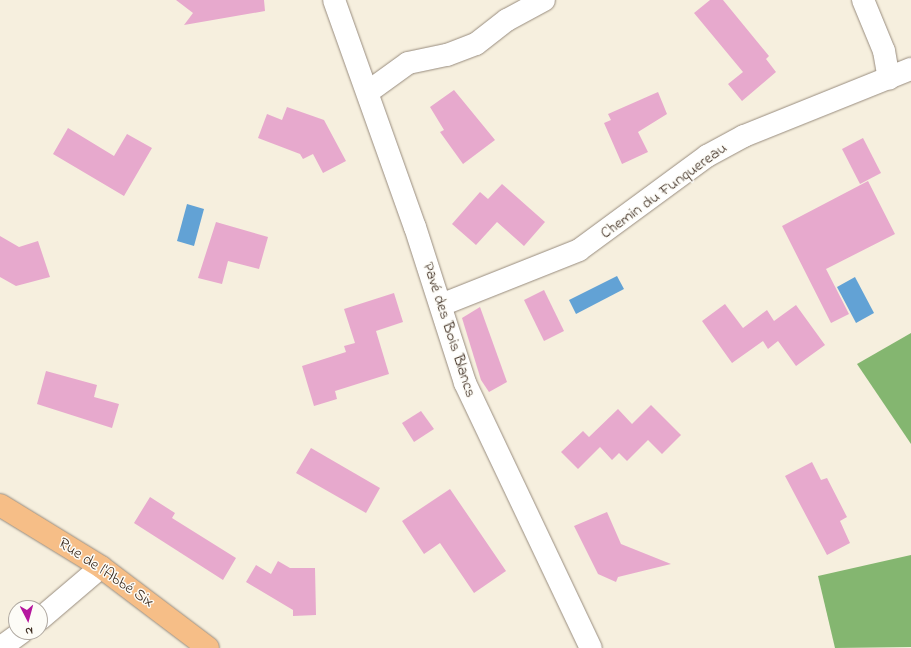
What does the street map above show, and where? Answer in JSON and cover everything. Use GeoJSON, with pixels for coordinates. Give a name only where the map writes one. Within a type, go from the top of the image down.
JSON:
{"type":"FeatureCollection","features":[{"type":"Feature","properties":{"kind":"main road","name":"Rue de l'Abbé Six"},"geometry":{"type":"LineString","coordinates":[[0,505],[101,567],[208,648]]}},
{"type":"Feature","properties":{"kind":"street","name":"Pavé des Bois Blancs"},"geometry":{"type":"LineString","coordinates":[[334,0],[368,92],[481,421],[591,648]]}},
{"type":"Feature","properties":{"kind":"street"},"geometry":{"type":"LineString","coordinates":[[368,92],[408,63],[448,55],[476,44],[507,20],[544,0]]}},
{"type":"Feature","properties":{"kind":"street"},"geometry":{"type":"LineString","coordinates":[[862,0],[884,50],[889,79]]}},
{"type":"Feature","properties":{"kind":"street","name":"Chemin du Funquereau"},"geometry":{"type":"LineString","coordinates":[[441,305],[579,250],[707,156],[738,139],[911,70]]}},
{"type":"Feature","properties":{"kind":"street"},"geometry":{"type":"LineString","coordinates":[[48,612],[101,567]]}},
{"type":"Feature","properties":{"kind":"street"},"geometry":{"type":"LineString","coordinates":[[0,648],[11,640]]}},
{"type":"Feature","properties":{"kind":"green space"},"geometry":{"type":"Polygon","coordinates":[[[911,333],[911,444],[857,364],[911,333]]]}},
{"type":"Feature","properties":{"kind":"green space"},"geometry":{"type":"Polygon","coordinates":[[[911,555],[911,647],[835,648],[818,576],[911,555]]]}},
{"type":"Feature","properties":{"kind":"water"},"geometry":{"type":"Polygon","coordinates":[[[187,204],[204,209],[194,246],[177,241],[187,204]]]}},
{"type":"Feature","properties":{"kind":"water"},"geometry":{"type":"Polygon","coordinates":[[[617,276],[624,289],[576,314],[569,300],[617,276]]]}},
{"type":"Feature","properties":{"kind":"water"},"geometry":{"type":"Polygon","coordinates":[[[855,277],[874,313],[856,323],[837,287],[855,277]]]}},
{"type":"Feature","properties":{"kind":"building"},"geometry":{"type":"Polygon","coordinates":[[[176,0],[264,0],[265,11],[184,25],[193,13],[176,0]]]}},
{"type":"Feature","properties":{"kind":"building"},"geometry":{"type":"Polygon","coordinates":[[[710,0],[723,0],[769,56],[766,59],[776,72],[742,101],[728,84],[743,72],[694,13],[710,0]]]}},
{"type":"Feature","properties":{"kind":"building"},"geometry":{"type":"Polygon","coordinates":[[[454,90],[495,140],[463,164],[440,132],[444,130],[430,107],[454,90]]]}},
{"type":"Feature","properties":{"kind":"building"},"geometry":{"type":"Polygon","coordinates":[[[658,92],[667,114],[638,132],[648,152],[622,164],[604,123],[611,120],[608,114],[658,92]]]}},
{"type":"Feature","properties":{"kind":"building"},"geometry":{"type":"Polygon","coordinates":[[[287,107],[324,120],[346,161],[323,173],[313,154],[303,159],[300,154],[258,138],[267,114],[282,120],[287,107]]]}},
{"type":"Feature","properties":{"kind":"building"},"geometry":{"type":"Polygon","coordinates":[[[68,128],[114,156],[127,134],[152,148],[124,196],[53,154],[68,128]]]}},
{"type":"Feature","properties":{"kind":"building"},"geometry":{"type":"Polygon","coordinates":[[[863,138],[881,173],[860,184],[842,149],[863,138]]]}},
{"type":"Feature","properties":{"kind":"building"},"geometry":{"type":"Polygon","coordinates":[[[868,181],[895,234],[826,269],[849,314],[831,323],[782,226],[868,181]]]}},
{"type":"Feature","properties":{"kind":"building"},"geometry":{"type":"Polygon","coordinates":[[[502,184],[545,222],[524,246],[497,222],[476,245],[452,224],[480,192],[488,199],[502,184]]]}},
{"type":"Feature","properties":{"kind":"building"},"geometry":{"type":"Polygon","coordinates":[[[216,222],[268,237],[259,269],[228,261],[222,284],[198,278],[216,222]]]}},
{"type":"Feature","properties":{"kind":"building"},"geometry":{"type":"Polygon","coordinates":[[[0,236],[19,247],[38,241],[50,277],[16,286],[0,277],[0,236]]]}},
{"type":"Feature","properties":{"kind":"building"},"geometry":{"type":"Polygon","coordinates":[[[544,290],[564,331],[544,341],[524,300],[544,290]]]}},
{"type":"Feature","properties":{"kind":"building"},"geometry":{"type":"Polygon","coordinates":[[[394,293],[403,322],[376,331],[389,374],[335,391],[337,399],[314,406],[302,366],[346,352],[344,346],[355,343],[344,309],[394,293]]]}},
{"type":"Feature","properties":{"kind":"building"},"geometry":{"type":"Polygon","coordinates":[[[725,304],[743,328],[767,310],[774,321],[796,305],[825,345],[796,366],[778,341],[768,349],[763,341],[732,363],[702,321],[725,304]]]}},
{"type":"Feature","properties":{"kind":"building"},"geometry":{"type":"Polygon","coordinates":[[[480,307],[507,382],[489,392],[481,380],[462,318],[480,307]]]}},
{"type":"Feature","properties":{"kind":"building"},"geometry":{"type":"Polygon","coordinates":[[[46,371],[97,385],[94,397],[119,404],[112,428],[37,404],[46,371]]]}},
{"type":"Feature","properties":{"kind":"building"},"geometry":{"type":"Polygon","coordinates":[[[651,405],[681,435],[662,454],[648,440],[627,461],[619,453],[612,460],[600,447],[578,469],[561,452],[583,431],[589,437],[618,409],[632,424],[651,405]]]}},
{"type":"Feature","properties":{"kind":"building"},"geometry":{"type":"Polygon","coordinates":[[[421,411],[434,429],[414,442],[402,423],[421,411]]]}},
{"type":"Feature","properties":{"kind":"building"},"geometry":{"type":"Polygon","coordinates":[[[311,448],[380,488],[366,513],[296,473],[311,448]]]}},
{"type":"Feature","properties":{"kind":"building"},"geometry":{"type":"Polygon","coordinates":[[[812,462],[821,480],[827,478],[847,517],[840,521],[850,543],[827,555],[785,476],[812,462]]]}},
{"type":"Feature","properties":{"kind":"building"},"geometry":{"type":"Polygon","coordinates":[[[450,489],[506,571],[474,593],[440,543],[424,554],[402,521],[450,489]]]}},
{"type":"Feature","properties":{"kind":"building"},"geometry":{"type":"Polygon","coordinates":[[[150,497],[175,513],[172,518],[236,558],[223,580],[134,523],[150,497]]]}},
{"type":"Feature","properties":{"kind":"building"},"geometry":{"type":"Polygon","coordinates":[[[607,512],[621,544],[671,564],[618,577],[616,582],[598,574],[574,526],[607,512]]]}},
{"type":"Feature","properties":{"kind":"building"},"geometry":{"type":"Polygon","coordinates":[[[278,561],[290,568],[315,568],[316,615],[293,616],[293,610],[246,582],[256,565],[271,574],[278,561]]]}}]}
